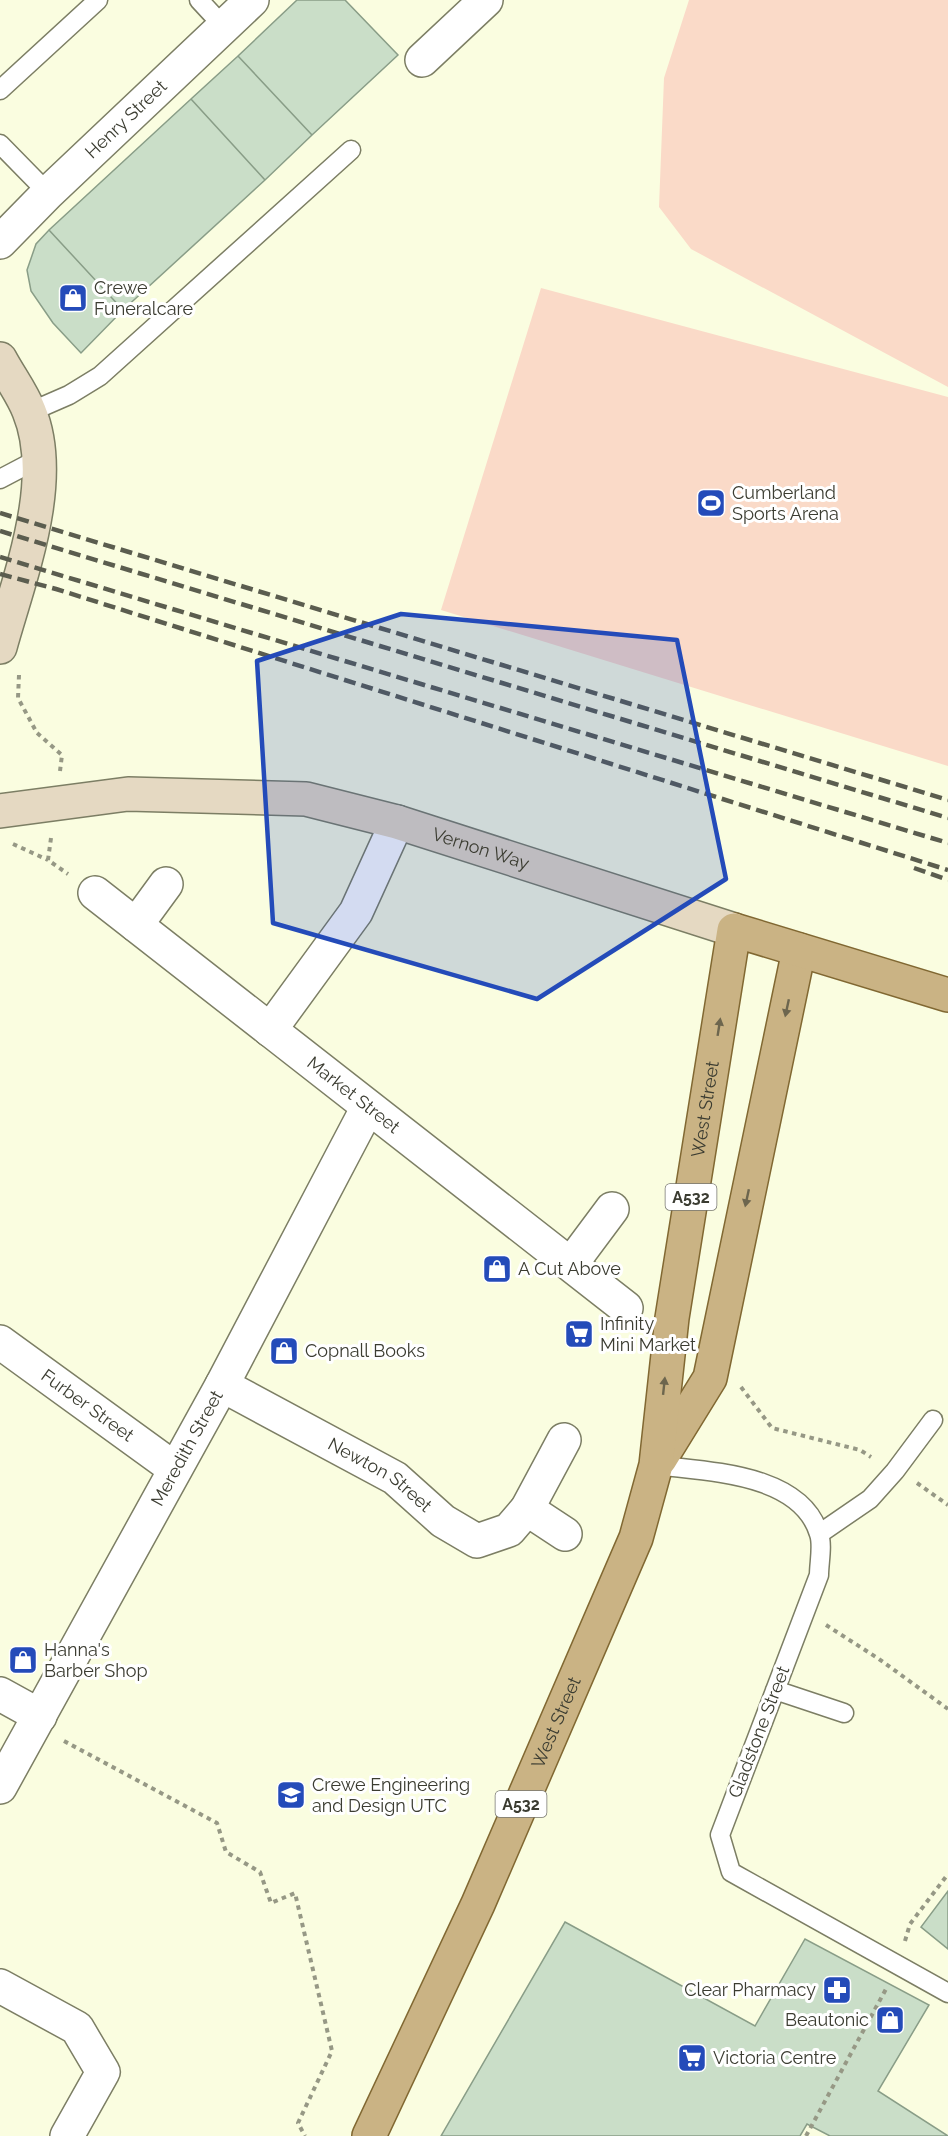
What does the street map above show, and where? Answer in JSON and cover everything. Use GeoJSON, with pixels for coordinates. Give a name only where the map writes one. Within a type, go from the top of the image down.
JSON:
{"type":"FeatureCollection","features":[{"type":"Feature","properties":{"kind":"main road"},"geometry":{"type":"LineString","coordinates":[[0,359],[30,412],[40,458],[36,512],[3,638]]}},
{"type":"Feature","properties":{"kind":"main road","name":"Vernon Way"},"geometry":{"type":"LineString","coordinates":[[0,811],[128,794],[306,799],[397,822],[734,930],[948,995]]}},
{"type":"Feature","properties":{"kind":"main road","name":"West Street"},"geometry":{"type":"LineString","coordinates":[[369,2136],[478,1904],[636,1538],[656,1465],[672,1318],[734,930]]}},
{"type":"Feature","properties":{"kind":"main road","name":"West Street"},"geometry":{"type":"LineString","coordinates":[[656,1465],[710,1378],[799,950]]}},
{"type":"Feature","properties":{"kind":"street","name":"Henry Street"},"geometry":{"type":"LineString","coordinates":[[0,242],[48,193],[252,0]]}},
{"type":"Feature","properties":{"kind":"street"},"geometry":{"type":"LineString","coordinates":[[422,60],[486,0]]}},
{"type":"Feature","properties":{"kind":"street"},"geometry":{"type":"LineString","coordinates":[[270,1030],[356,912],[397,822]]}},
{"type":"Feature","properties":{"kind":"street"},"geometry":{"type":"LineString","coordinates":[[136,925],[166,884]]}},
{"type":"Feature","properties":{"kind":"street","name":"Market Street"},"geometry":{"type":"LineString","coordinates":[[95,893],[626,1308]]}},
{"type":"Feature","properties":{"kind":"street","name":"Meredith Street"},"geometry":{"type":"LineString","coordinates":[[0,1787],[222,1385],[368,1107]]}},
{"type":"Feature","properties":{"kind":"street"},"geometry":{"type":"LineString","coordinates":[[571,1264],[612,1209]]}},
{"type":"Feature","properties":{"kind":"street","name":"Furber Street"},"geometry":{"type":"LineString","coordinates":[[0,1342],[175,1469]]}},
{"type":"Feature","properties":{"kind":"street","name":"Newton Street"},"geometry":{"type":"LineString","coordinates":[[222,1385],[395,1478],[443,1521],[477,1541],[509,1530],[527,1509],[564,1440]]}},
{"type":"Feature","properties":{"kind":"street"},"geometry":{"type":"LineString","coordinates":[[527,1509],[565,1534]]}},
{"type":"Feature","properties":{"kind":"street"},"geometry":{"type":"LineString","coordinates":[[0,1694],[37,1720]]}},
{"type":"Feature","properties":{"kind":"street"},"geometry":{"type":"LineString","coordinates":[[0,1986],[77,2028],[103,2072],[67,2136]]}},
{"type":"Feature","properties":{"kind":"lane"},"geometry":{"type":"LineString","coordinates":[[0,90],[98,0]]}},
{"type":"Feature","properties":{"kind":"lane"},"geometry":{"type":"LineString","coordinates":[[199,0],[224,27]]}},
{"type":"Feature","properties":{"kind":"lane"},"geometry":{"type":"LineString","coordinates":[[0,144],[48,193]]}},
{"type":"Feature","properties":{"kind":"lane"},"geometry":{"type":"LineString","coordinates":[[30,412],[69,395],[100,376],[351,150]]}},
{"type":"Feature","properties":{"kind":"lane"},"geometry":{"type":"LineString","coordinates":[[0,479],[40,458]]}},
{"type":"Feature","properties":{"kind":"lane"},"geometry":{"type":"LineString","coordinates":[[656,1465],[763,1482],[799,1500],[819,1534],[870,1498],[895,1471],[933,1420]]}},
{"type":"Feature","properties":{"kind":"lane","name":"Gladstone Street"},"geometry":{"type":"LineString","coordinates":[[819,1534],[819,1575],[720,1836],[731,1872],[948,1992]]}},
{"type":"Feature","properties":{"kind":"lane"},"geometry":{"type":"LineString","coordinates":[[775,1689],[844,1713]]}},
{"type":"Feature","properties":{"kind":"path"},"geometry":{"type":"LineString","coordinates":[[3,638],[20,661],[18,698],[37,733],[62,755],[48,860]]}},
{"type":"Feature","properties":{"kind":"path"},"geometry":{"type":"LineString","coordinates":[[10,842],[48,860],[95,893]]}},
{"type":"Feature","properties":{"kind":"path"},"geometry":{"type":"LineString","coordinates":[[710,1378],[741,1388],[772,1428],[860,1450],[895,1471]]}},
{"type":"Feature","properties":{"kind":"path"},"geometry":{"type":"LineString","coordinates":[[924,1487],[948,1505]]}},
{"type":"Feature","properties":{"kind":"path"},"geometry":{"type":"LineString","coordinates":[[805,1612],[879,1659],[948,1709]]}},
{"type":"Feature","properties":{"kind":"path"},"geometry":{"type":"LineString","coordinates":[[37,1720],[217,1823],[226,1852],[260,1872],[271,1903],[295,1893],[332,2051],[297,2123],[305,2136]]}},
{"type":"Feature","properties":{"kind":"path"},"geometry":{"type":"LineString","coordinates":[[806,2136],[899,1965],[910,1924],[948,1874]]}},
{"type":"Feature","properties":{"kind":"highlighted area"},"geometry":{"type":"Polygon","coordinates":[[[401,614],[677,640],[726,879],[537,999],[273,923],[257,661],[401,614]]]}},
{"type":"Feature","properties":{"kind":"shaded area"},"geometry":{"type":"Polygon","coordinates":[[[689,0],[948,0],[948,387],[691,249],[659,207],[664,78],[689,0]]]}},
{"type":"Feature","properties":{"kind":"shaded area","name":"Cumberland Sports Arena"},"geometry":{"type":"Polygon","coordinates":[[[541,288],[948,397],[948,766],[441,610],[541,288]]]}},
{"type":"Feature","properties":{"kind":"building"},"geometry":{"type":"Polygon","coordinates":[[[297,0],[345,0],[398,55],[312,135],[238,56],[297,0]]]}},
{"type":"Feature","properties":{"kind":"building"},"geometry":{"type":"Polygon","coordinates":[[[238,56],[312,135],[265,180],[191,99],[238,56]]]}},
{"type":"Feature","properties":{"kind":"building"},"geometry":{"type":"Polygon","coordinates":[[[191,99],[265,180],[123,310],[49,230],[191,99]]]}},
{"type":"Feature","properties":{"kind":"building"},"geometry":{"type":"Polygon","coordinates":[[[49,230],[123,310],[81,353],[53,323],[31,291],[27,270],[36,244],[49,230]]]}},
{"type":"Feature","properties":{"kind":"building"},"geometry":{"type":"Polygon","coordinates":[[[948,1891],[948,1949],[921,1927],[948,1891]]]}},
{"type":"Feature","properties":{"kind":"building","name":"Victoria Centre"},"geometry":{"type":"Polygon","coordinates":[[[565,1922],[755,2026],[805,1939],[929,2005],[878,2091],[948,2136],[830,2136],[807,2124],[800,2136],[441,2136],[565,1922]]]}},
{"type":"Feature","properties":{"kind":"railway"},"geometry":{"type":"LineString","coordinates":[[0,513],[948,800]]}},
{"type":"Feature","properties":{"kind":"railway"},"geometry":{"type":"LineString","coordinates":[[0,531],[948,818]]}},
{"type":"Feature","properties":{"kind":"railway"},"geometry":{"type":"LineString","coordinates":[[0,557],[948,843]]}},
{"type":"Feature","properties":{"kind":"railway"},"geometry":{"type":"LineString","coordinates":[[0,574],[56,589],[948,870]]}},
{"type":"Feature","properties":{"kind":"railway"},"geometry":{"type":"LineString","coordinates":[[914,868],[948,880]]}},
{"type":"Feature","properties":{"kind":"place","name":"Crewe Funeralcare"},"geometry":{"type":"Point","coordinates":[73,298]}},
{"type":"Feature","properties":{"kind":"place","name":"Cumberland Sports Arena"},"geometry":{"type":"Point","coordinates":[711,503]}},
{"type":"Feature","properties":{"kind":"place","name":"A Cut Above"},"geometry":{"type":"Point","coordinates":[497,1269]}},
{"type":"Feature","properties":{"kind":"place","name":"Infinity Mini Market"},"geometry":{"type":"Point","coordinates":[579,1334]}},
{"type":"Feature","properties":{"kind":"place","name":"Copnall Books"},"geometry":{"type":"Point","coordinates":[284,1351]}},
{"type":"Feature","properties":{"kind":"place","name":"Hanna's Barber Shop"},"geometry":{"type":"Point","coordinates":[23,1660]}},
{"type":"Feature","properties":{"kind":"place","name":"Crewe Engineering and Design UTC"},"geometry":{"type":"Point","coordinates":[291,1795]}},
{"type":"Feature","properties":{"kind":"place","name":"Clear Pharmacy"},"geometry":{"type":"Point","coordinates":[837,1990]}},
{"type":"Feature","properties":{"kind":"place","name":"Beautonic"},"geometry":{"type":"Point","coordinates":[890,2020]}},
{"type":"Feature","properties":{"kind":"place","name":"Victoria Centre"},"geometry":{"type":"Point","coordinates":[692,2058]}}]}
